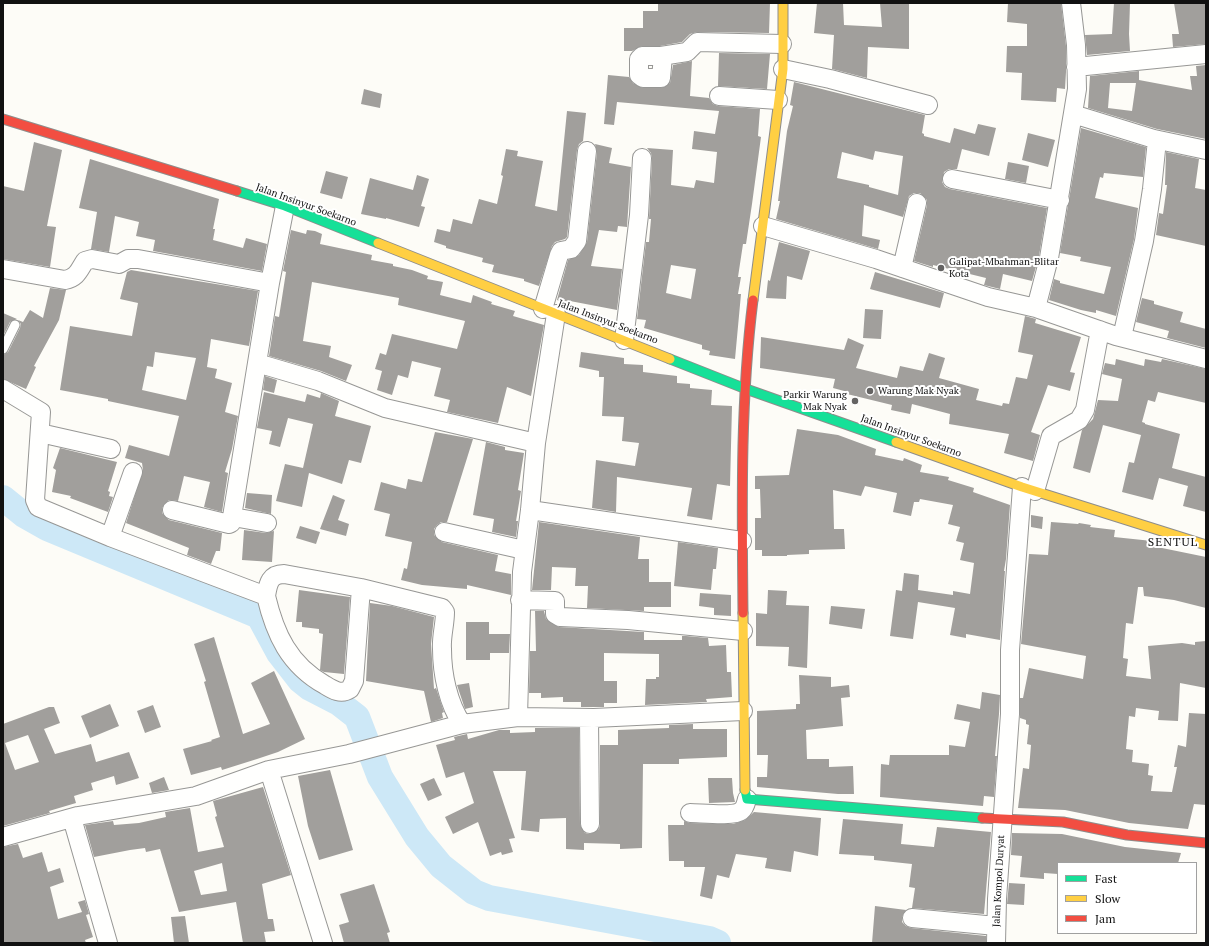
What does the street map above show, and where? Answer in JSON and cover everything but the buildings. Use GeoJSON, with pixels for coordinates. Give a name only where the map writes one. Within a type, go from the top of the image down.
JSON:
{"type":"FeatureCollection","features":[{"type":"Feature","properties":{"kind":"street"},"geometry":{"type":"LineString","coordinates":[[690,813],[729,814],[740,812],[743,809],[747,799],[745,794],[743,711],[742,459],[749,332],[783,69],[783,3]]}},
{"type":"Feature","properties":{"kind":"street"},"geometry":{"type":"LineString","coordinates":[[1036,308],[1049,258],[1060,200],[1077,89],[1071,3]]}},
{"type":"Feature","properties":{"kind":"street"},"geometry":{"type":"LineString","coordinates":[[662,56],[690,51],[697,42],[703,41],[782,44]]}},
{"type":"Feature","properties":{"kind":"street"},"geometry":{"type":"LineString","coordinates":[[1076,67],[1206,54]]}},
{"type":"Feature","properties":{"kind":"street"},"geometry":{"type":"LineString","coordinates":[[783,69],[830,79],[928,105]]}},
{"type":"Feature","properties":{"kind":"street"},"geometry":{"type":"LineString","coordinates":[[719,96],[778,100]]}},
{"type":"Feature","properties":{"kind":"street"},"geometry":{"type":"LineString","coordinates":[[1073,114],[1157,140],[1206,150]]}},
{"type":"Feature","properties":{"kind":"street","name":"Jalan Insinyur Soekarno"},"geometry":{"type":"LineString","coordinates":[[3,119],[285,206],[746,389],[1028,489],[1206,544]]}},
{"type":"Feature","properties":{"kind":"street"},"geometry":{"type":"LineString","coordinates":[[1122,337],[1144,241],[1152,189],[1157,140]]}},
{"type":"Feature","properties":{"kind":"street"},"geometry":{"type":"LineString","coordinates":[[518,717],[520,600],[550,311],[559,255],[561,251],[571,249],[577,241],[587,151]]}},
{"type":"Feature","properties":{"kind":"street"},"geometry":{"type":"LineString","coordinates":[[624,340],[639,215],[642,158]]}},
{"type":"Feature","properties":{"kind":"street"},"geometry":{"type":"LineString","coordinates":[[952,179],[1060,200]]}},
{"type":"Feature","properties":{"kind":"street"},"geometry":{"type":"LineString","coordinates":[[902,268],[917,203]]}},
{"type":"Feature","properties":{"kind":"street"},"geometry":{"type":"LineString","coordinates":[[172,510],[229,524],[232,523],[270,283],[285,206]]}},
{"type":"Feature","properties":{"kind":"street"},"geometry":{"type":"LineString","coordinates":[[763,226],[902,268],[988,297],[1036,308],[1122,337],[1206,358]]}},
{"type":"Feature","properties":{"kind":"street"},"geometry":{"type":"LineString","coordinates":[[3,268],[65,280],[72,279],[77,275],[85,261],[92,260],[119,264],[128,259],[138,259],[270,283]]}},
{"type":"Feature","properties":{"kind":"street","name":"Jalan Kompol Duryat"},"geometry":{"type":"LineString","coordinates":[[996,934],[1002,820],[1010,714],[1010,650],[1028,489],[1051,436],[1079,420],[1085,410],[1100,330]]}},
{"type":"Feature","properties":{"kind":"street"},"geometry":{"type":"LineString","coordinates":[[257,363],[318,381],[385,408],[536,443]]}},
{"type":"Feature","properties":{"kind":"street"},"geometry":{"type":"LineString","coordinates":[[3,389],[40,410],[42,414],[36,504],[38,507],[110,537],[266,596]]}},
{"type":"Feature","properties":{"kind":"street"},"geometry":{"type":"LineString","coordinates":[[40,433],[111,450]]}},
{"type":"Feature","properties":{"kind":"street"},"geometry":{"type":"LineString","coordinates":[[110,537],[133,472]]}},
{"type":"Feature","properties":{"kind":"street"},"geometry":{"type":"LineString","coordinates":[[530,510],[742,541]]}},
{"type":"Feature","properties":{"kind":"street"},"geometry":{"type":"LineString","coordinates":[[233,517],[267,523]]}},
{"type":"Feature","properties":{"kind":"street"},"geometry":{"type":"LineString","coordinates":[[444,532],[524,550]]}},
{"type":"Feature","properties":{"kind":"street"},"geometry":{"type":"LineString","coordinates":[[361,588],[354,681],[350,689],[344,692],[334,690],[317,681],[291,657],[275,629],[266,596],[269,581],[279,574],[361,588],[442,608],[445,612],[442,648],[444,676],[453,706],[462,724]]}},
{"type":"Feature","properties":{"kind":"street"},"geometry":{"type":"LineString","coordinates":[[520,600],[555,601],[555,614],[560,617],[628,620],[743,631]]}},
{"type":"Feature","properties":{"kind":"street"},"geometry":{"type":"LineString","coordinates":[[3,837],[72,818],[115,809],[196,796],[269,770],[349,754],[381,744],[462,724],[518,717],[589,718],[743,711]]}},
{"type":"Feature","properties":{"kind":"street"},"geometry":{"type":"LineString","coordinates":[[589,718],[590,824]]}},
{"type":"Feature","properties":{"kind":"street"},"geometry":{"type":"LineString","coordinates":[[269,770],[323,943]]}},
{"type":"Feature","properties":{"kind":"street"},"geometry":{"type":"LineString","coordinates":[[747,799],[1002,820],[1064,822],[1127,835],[1206,843]]}},
{"type":"Feature","properties":{"kind":"street"},"geometry":{"type":"LineString","coordinates":[[72,818],[108,943]]}},
{"type":"Feature","properties":{"kind":"street"},"geometry":{"type":"LineString","coordinates":[[912,918],[996,934]]}},
{"type":"Feature","properties":{"kind":"lane"},"geometry":{"type":"LineString","coordinates":[[3,349],[15,325]]}},
{"type":"Feature","properties":{"kind":"waterway"},"geometry":{"type":"LineString","coordinates":[[3,498],[24,515],[47,528],[259,616],[279,653],[300,680],[310,688],[339,703],[357,717],[380,777],[417,837],[441,866],[474,892],[489,898],[709,939],[718,943]]}},
{"type":"Feature","properties":{"kind":"traffic: fast"},"geometry":{"type":"LineString","coordinates":[[237,191],[285,206],[378,243]]}},
{"type":"Feature","properties":{"kind":"traffic: fast"},"geometry":{"type":"LineString","coordinates":[[670,359],[746,389],[896,442]]}},
{"type":"Feature","properties":{"kind":"traffic: fast"},"geometry":{"type":"LineString","coordinates":[[745,790],[747,799],[982,818]]}},
{"type":"Feature","properties":{"kind":"traffic: slow"},"geometry":{"type":"LineString","coordinates":[[753,300],[783,69],[783,3]]}},
{"type":"Feature","properties":{"kind":"traffic: slow"},"geometry":{"type":"LineString","coordinates":[[378,243],[670,359]]}},
{"type":"Feature","properties":{"kind":"traffic: slow"},"geometry":{"type":"LineString","coordinates":[[896,442],[1022,487],[1206,545]]}},
{"type":"Feature","properties":{"kind":"traffic: slow"},"geometry":{"type":"LineString","coordinates":[[743,613],[745,790]]}},
{"type":"Feature","properties":{"kind":"traffic: jam"},"geometry":{"type":"LineString","coordinates":[[3,119],[237,191]]}},
{"type":"Feature","properties":{"kind":"traffic: jam"},"geometry":{"type":"LineString","coordinates":[[743,613],[742,495],[744,417],[753,300]]}},
{"type":"Feature","properties":{"kind":"traffic: jam"},"geometry":{"type":"LineString","coordinates":[[982,818],[1063,822],[1127,835],[1206,843]]}},
{"type":"Feature","properties":{"kind":"place","name":"Galipat-Mbahman-Blitar Kota"},"geometry":{"type":"Point","coordinates":[941,268]}},
{"type":"Feature","properties":{"kind":"place","name":"Warung Mak Nyak"},"geometry":{"type":"Point","coordinates":[870,391]}},
{"type":"Feature","properties":{"kind":"place","name":"Parkir Warung Mak Nyak"},"geometry":{"type":"Point","coordinates":[855,401]}},
{"type":"Feature","properties":{"kind":"district","name":"SENTUL"},"geometry":{"type":"Point","coordinates":[1173,543]}}]}
